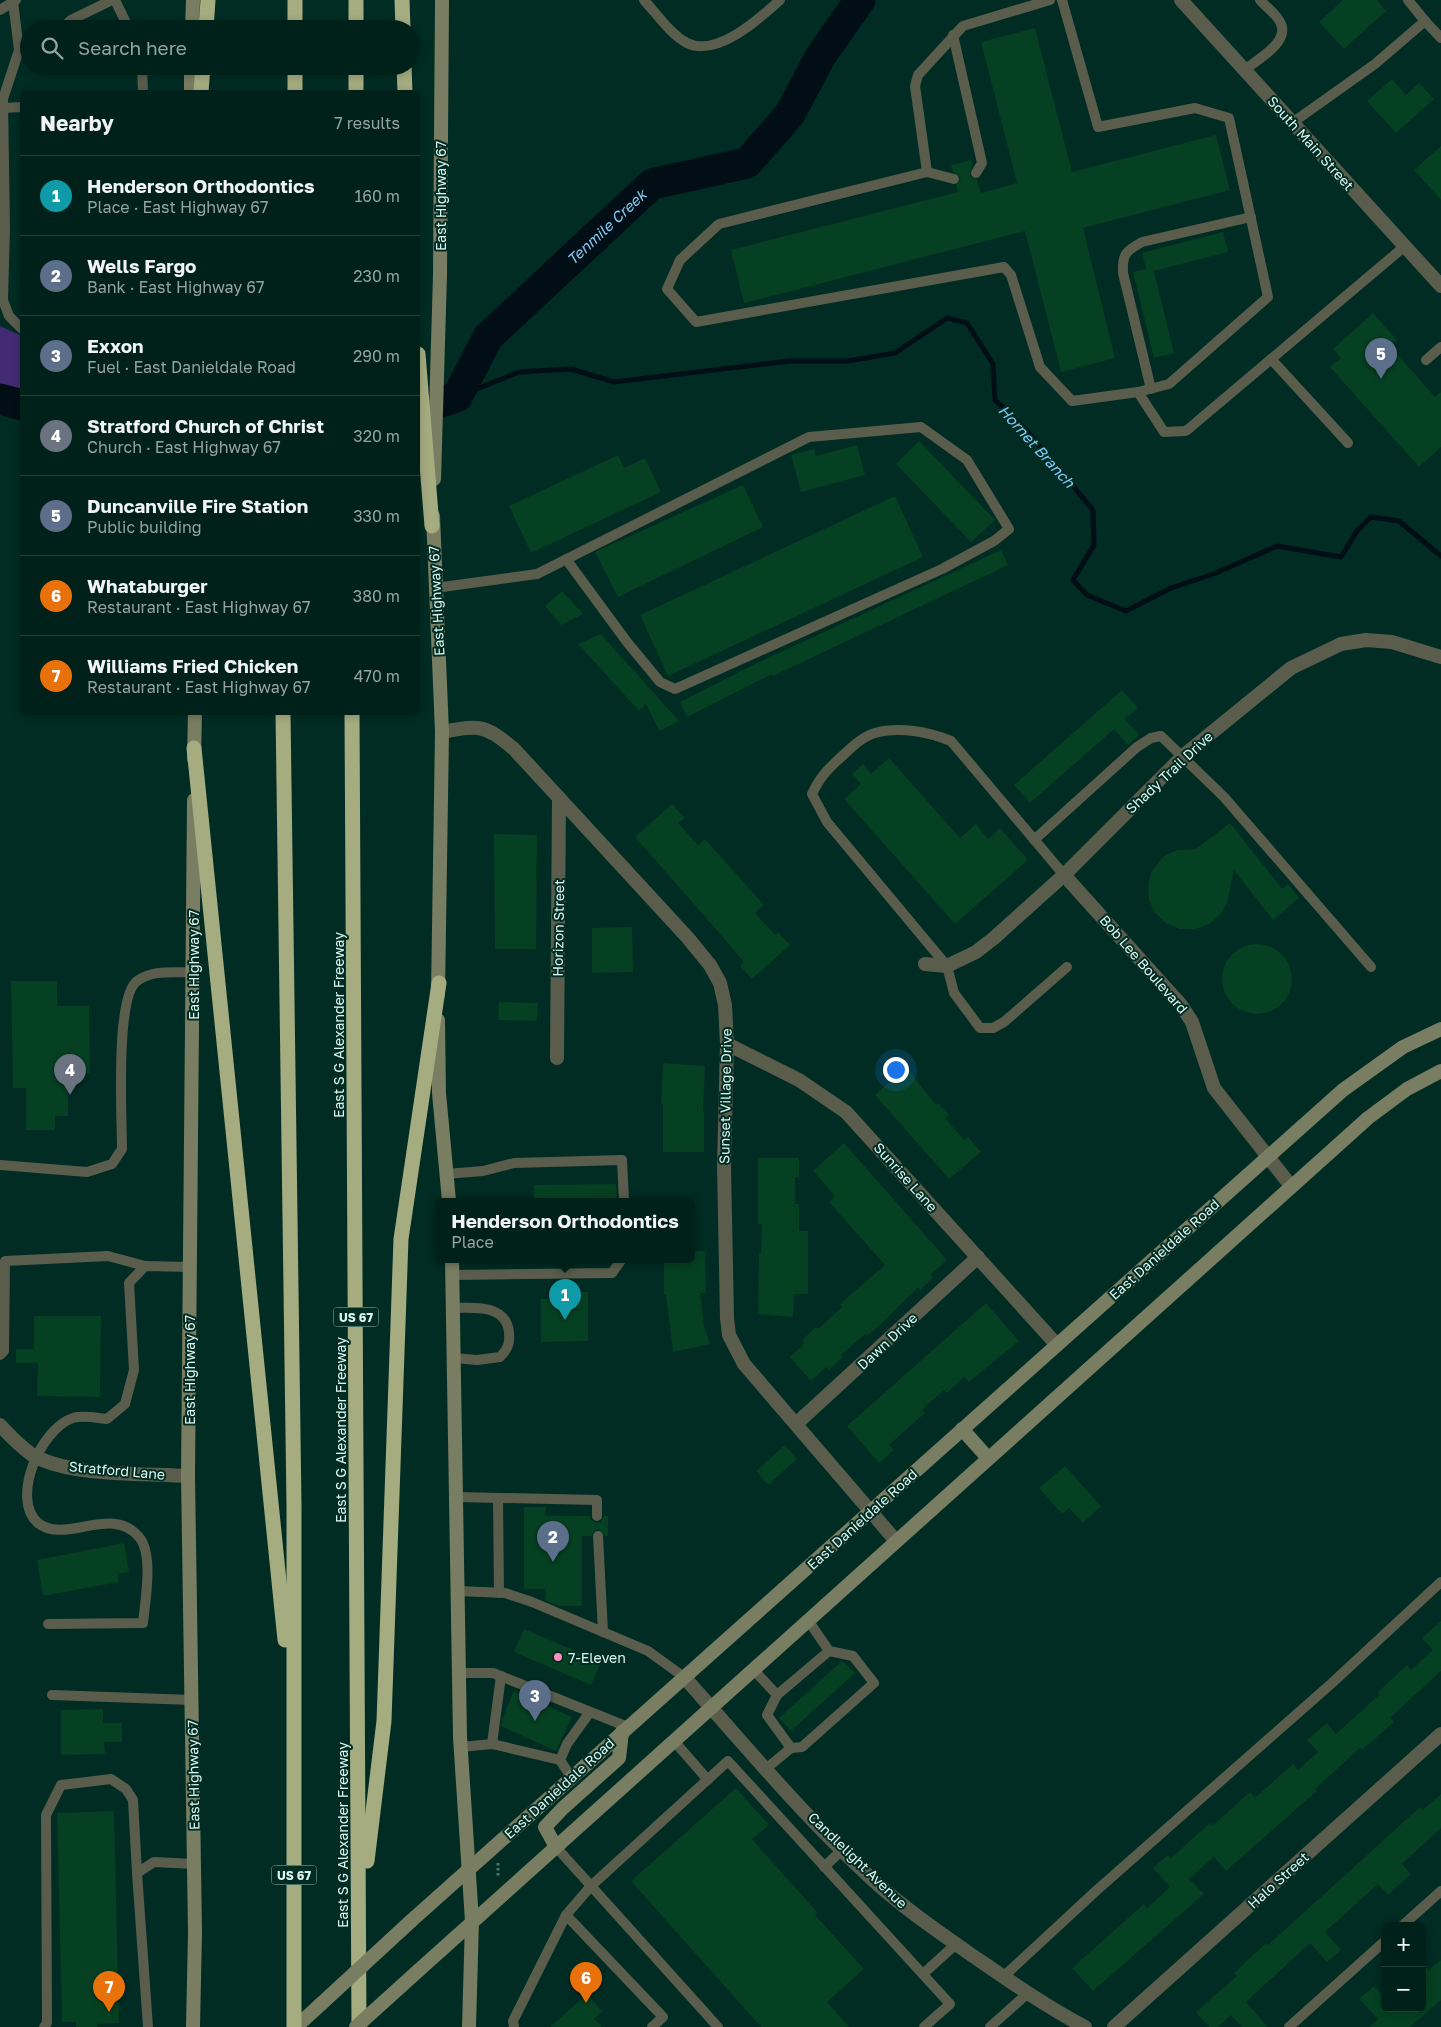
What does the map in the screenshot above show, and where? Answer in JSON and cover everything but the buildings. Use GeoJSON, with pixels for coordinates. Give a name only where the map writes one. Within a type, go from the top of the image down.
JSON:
{"type":"FeatureCollection","features":[{"type":"Feature","properties":{"kind":"highway"},"geometry":{"type":"LineString","coordinates":[[207,20],[208,0]]}},
{"type":"Feature","properties":{"kind":"highway"},"geometry":{"type":"LineString","coordinates":[[295,0],[295,20]]}},
{"type":"Feature","properties":{"kind":"highway"},"geometry":{"type":"LineString","coordinates":[[356,0],[356,20]]}},
{"type":"Feature","properties":{"kind":"highway"},"geometry":{"type":"LineString","coordinates":[[402,0],[403,20]]}},
{"type":"Feature","properties":{"kind":"highway"},"geometry":{"type":"LineString","coordinates":[[200,90],[202,75]]}},
{"type":"Feature","properties":{"kind":"highway"},"geometry":{"type":"LineString","coordinates":[[295,75],[295,90]]}},
{"type":"Feature","properties":{"kind":"highway"},"geometry":{"type":"LineString","coordinates":[[356,75],[356,90]]}},
{"type":"Feature","properties":{"kind":"highway"},"geometry":{"type":"LineString","coordinates":[[404,75],[405,90]]}},
{"type":"Feature","properties":{"kind":"highway"},"geometry":{"type":"LineString","coordinates":[[420,379],[432,526]]}},
{"type":"Feature","properties":{"kind":"highway","name":"US 67"},"geometry":{"type":"LineString","coordinates":[[283,715],[294,1516],[295,2027]]}},
{"type":"Feature","properties":{"kind":"highway","name":"East S G Alexander Freeway"},"geometry":{"type":"LineString","coordinates":[[352,715],[358,2027]]}},
{"type":"Feature","properties":{"kind":"highway"},"geometry":{"type":"LineString","coordinates":[[194,748],[294,1722]]}},
{"type":"Feature","properties":{"kind":"highway"},"geometry":{"type":"LineString","coordinates":[[359,1922],[384,1722],[402,1239],[439,983]]}},
{"type":"Feature","properties":{"kind":"main road"},"geometry":{"type":"LineString","coordinates":[[192,0],[192,20]]}},
{"type":"Feature","properties":{"kind":"main road","name":"East Highway 67"},"geometry":{"type":"LineString","coordinates":[[442,0],[440,276],[432,526],[442,732],[439,1093],[448,1198]]}},
{"type":"Feature","properties":{"kind":"main road"},"geometry":{"type":"LineString","coordinates":[[191,75],[191,90]]}},
{"type":"Feature","properties":{"kind":"main road","name":"East Highway 67"},"geometry":{"type":"LineString","coordinates":[[193,2027],[194,1864],[188,1476],[195,715]]}},
{"type":"Feature","properties":{"kind":"main road","name":"East Danieldale Road"},"geometry":{"type":"LineString","coordinates":[[295,2027],[411,1920],[1343,1090],[1403,1047],[1441,1029]]}},
{"type":"Feature","properties":{"kind":"main road"},"geometry":{"type":"LineString","coordinates":[[358,2027],[472,1921],[1368,1118],[1407,1089],[1441,1071]]}},
{"type":"Feature","properties":{"kind":"main road"},"geometry":{"type":"LineString","coordinates":[[452,1263],[461,1747],[472,1921],[470,2027]]}},
{"type":"Feature","properties":{"kind":"main road"},"geometry":{"type":"LineString","coordinates":[[962,1429],[988,1458]]}},
{"type":"Feature","properties":{"kind":"main road"},"geometry":{"type":"LineString","coordinates":[[556,1847],[545,1827],[563,1808],[619,1758],[625,1730]]}},
{"type":"Feature","properties":{"kind":"street","name":"South Main Street"},"geometry":{"type":"LineString","coordinates":[[1181,0],[1441,286]]}},
{"type":"Feature","properties":{"kind":"street","name":"Shady Trail Drive"},"geometry":{"type":"LineString","coordinates":[[947,966],[976,952],[994,938],[1064,875],[1183,756],[1290,668],[1341,644],[1366,640],[1392,642],[1441,657]]}},
{"type":"Feature","properties":{"kind":"street","name":"Sunset Village Drive"},"geometry":{"type":"LineString","coordinates":[[442,732],[475,726],[488,730],[514,748],[710,965],[720,983],[725,1005],[727,1044],[724,1166],[729,1335],[744,1364],[896,1541]]}},
{"type":"Feature","properties":{"kind":"street","name":"Horizon Street"},"geometry":{"type":"LineString","coordinates":[[557,1058],[559,798]]}},
{"type":"Feature","properties":{"kind":"street","name":"Bob Lee Boulevard"},"geometry":{"type":"LineString","coordinates":[[1064,875],[1181,1005],[1192,1022],[1214,1088],[1226,1106],[1291,1186]]}},
{"type":"Feature","properties":{"kind":"street"},"geometry":{"type":"LineString","coordinates":[[925,964],[947,966]]}},
{"type":"Feature","properties":{"kind":"street","name":"Sunrise Lane"},"geometry":{"type":"LineString","coordinates":[[727,1044],[799,1080],[846,1112],[1057,1345]]}},
{"type":"Feature","properties":{"kind":"street","name":"Dawn Drive"},"geometry":{"type":"LineString","coordinates":[[796,1424],[978,1257]]}},
{"type":"Feature","properties":{"kind":"street","name":"Stratford Lane"},"geometry":{"type":"LineString","coordinates":[[0,1425],[36,1456],[54,1464],[82,1470],[188,1476]]}},
{"type":"Feature","properties":{"kind":"street","name":"Candlelight Avenue"},"geometry":{"type":"LineString","coordinates":[[684,1677],[842,1850],[912,1913],[1003,1977],[1085,2027]]}},
{"type":"Feature","properties":{"kind":"street","name":"Halo Street"},"geometry":{"type":"LineString","coordinates":[[1114,2027],[1441,1734]]}},
{"type":"Feature","properties":{"kind":"lane"},"geometry":{"type":"LineString","coordinates":[[71,20],[114,0],[124,20]]}},
{"type":"Feature","properties":{"kind":"lane"},"geometry":{"type":"LineString","coordinates":[[644,0],[686,43],[708,46],[748,29],[780,0]]}},
{"type":"Feature","properties":{"kind":"lane"},"geometry":{"type":"LineString","coordinates":[[927,172],[915,86],[918,75],[963,26],[1050,0]]}},
{"type":"Feature","properties":{"kind":"lane"},"geometry":{"type":"LineString","coordinates":[[954,179],[927,172],[719,224],[680,260],[667,289],[696,322],[1004,267],[1011,275],[1040,367],[1072,401],[1138,392],[1169,384],[1268,297],[1229,118],[1195,108],[1098,127],[1062,0]]}},
{"type":"Feature","properties":{"kind":"lane"},"geometry":{"type":"LineString","coordinates":[[1244,70],[1276,44],[1283,32],[1281,22],[1260,0]]}},
{"type":"Feature","properties":{"kind":"lane"},"geometry":{"type":"LineString","coordinates":[[1408,0],[1441,38]]}},
{"type":"Feature","properties":{"kind":"lane"},"geometry":{"type":"LineString","coordinates":[[0,10],[14,1],[20,30]]}},
{"type":"Feature","properties":{"kind":"lane"},"geometry":{"type":"LineString","coordinates":[[1292,123],[1375,64],[1425,21]]}},
{"type":"Feature","properties":{"kind":"lane"},"geometry":{"type":"LineString","coordinates":[[953,35],[982,163],[976,173]]}},
{"type":"Feature","properties":{"kind":"lane"},"geometry":{"type":"LineString","coordinates":[[20,58],[8,80],[4,108],[5,228],[3,300],[9,316],[20,327]]}},
{"type":"Feature","properties":{"kind":"lane"},"geometry":{"type":"LineString","coordinates":[[142,75],[143,90]]}},
{"type":"Feature","properties":{"kind":"lane"},"geometry":{"type":"LineString","coordinates":[[4,108],[20,107]]}},
{"type":"Feature","properties":{"kind":"lane"},"geometry":{"type":"LineString","coordinates":[[1151,389],[1122,273],[1122,259],[1129,250],[1142,242],[1251,217]]}},
{"type":"Feature","properties":{"kind":"lane"},"geometry":{"type":"LineString","coordinates":[[1138,392],[1164,432],[1186,431],[1405,246]]}},
{"type":"Feature","properties":{"kind":"lane"},"geometry":{"type":"LineString","coordinates":[[1426,360],[1441,347]]}},
{"type":"Feature","properties":{"kind":"lane"},"geometry":{"type":"LineString","coordinates":[[1271,359],[1348,443]]}},
{"type":"Feature","properties":{"kind":"lane"},"geometry":{"type":"LineString","coordinates":[[435,588],[537,574],[566,559],[809,438],[920,427],[967,460],[1009,529],[994,541],[942,568],[675,690],[660,682],[632,649],[566,559]]}},
{"type":"Feature","properties":{"kind":"lane"},"geometry":{"type":"LineString","coordinates":[[1064,875],[951,741],[934,734],[897,730],[874,733],[856,743],[820,777],[812,794],[827,822],[947,966],[954,992],[980,1028],[992,1028],[1004,1022],[1067,967]]}},
{"type":"Feature","properties":{"kind":"lane"},"geometry":{"type":"LineString","coordinates":[[1034,840],[1137,747],[1151,738],[1161,736],[1224,796],[1371,966]]}},
{"type":"Feature","properties":{"kind":"lane"},"geometry":{"type":"LineString","coordinates":[[0,1165],[87,1172],[112,1164],[122,1149],[122,1042],[128,994],[136,982],[151,973],[192,972]]}},
{"type":"Feature","properties":{"kind":"lane"},"geometry":{"type":"LineString","coordinates":[[446,1174],[483,1171],[514,1163],[622,1160],[624,1198]]}},
{"type":"Feature","properties":{"kind":"lane"},"geometry":{"type":"LineString","coordinates":[[0,1356],[4,1351],[5,1261],[108,1256],[145,1266],[190,1267]]}},
{"type":"Feature","properties":{"kind":"lane"},"geometry":{"type":"LineString","coordinates":[[452,1275],[612,1273],[619,1263]]}},
{"type":"Feature","properties":{"kind":"lane"},"geometry":{"type":"LineString","coordinates":[[48,1624],[143,1623],[147,1568],[141,1538],[130,1528],[118,1523],[93,1524],[59,1529],[46,1527],[38,1523],[28,1508],[26,1498],[36,1456],[54,1430],[73,1418],[107,1419],[125,1404],[134,1370],[129,1283],[145,1266]]}},
{"type":"Feature","properties":{"kind":"lane"},"geometry":{"type":"LineString","coordinates":[[453,1308],[473,1307],[500,1313],[508,1323],[510,1343],[500,1357],[478,1360],[454,1358]]}},
{"type":"Feature","properties":{"kind":"lane"},"geometry":{"type":"LineString","coordinates":[[457,1497],[597,1500],[597,1516]]}},
{"type":"Feature","properties":{"kind":"lane"},"geometry":{"type":"LineString","coordinates":[[498,1498],[499,1593]]}},
{"type":"Feature","properties":{"kind":"lane"},"geometry":{"type":"LineString","coordinates":[[598,1536],[603,1632]]}},
{"type":"Feature","properties":{"kind":"lane"},"geometry":{"type":"LineString","coordinates":[[1003,1977],[1097,1890],[1332,1683],[1441,1582]]}},
{"type":"Feature","properties":{"kind":"lane"},"geometry":{"type":"LineString","coordinates":[[459,1591],[499,1593],[532,1602],[648,1651],[684,1677]]}},
{"type":"Feature","properties":{"kind":"lane"},"geometry":{"type":"LineString","coordinates":[[767,1768],[791,1748],[802,1747],[874,1683],[853,1656],[829,1652],[808,1620]]}},
{"type":"Feature","properties":{"kind":"lane"},"geometry":{"type":"LineString","coordinates":[[791,1748],[767,1715],[777,1695],[829,1652]]}},
{"type":"Feature","properties":{"kind":"lane"},"geometry":{"type":"LineString","coordinates":[[753,1669],[777,1695]]}},
{"type":"Feature","properties":{"kind":"lane"},"geometry":{"type":"LineString","coordinates":[[460,1673],[493,1673],[590,1712],[625,1730]]}},
{"type":"Feature","properties":{"kind":"lane"},"geometry":{"type":"LineString","coordinates":[[492,1744],[501,1676]]}},
{"type":"Feature","properties":{"kind":"lane"},"geometry":{"type":"LineString","coordinates":[[52,1694],[192,1700]]}},
{"type":"Feature","properties":{"kind":"lane"},"geometry":{"type":"LineString","coordinates":[[560,1760],[568,1744],[590,1712]]}},
{"type":"Feature","properties":{"kind":"lane"},"geometry":{"type":"LineString","coordinates":[[674,1741],[708,1780]]}},
{"type":"Feature","properties":{"kind":"lane"},"geometry":{"type":"LineString","coordinates":[[461,1747],[492,1744],[560,1760],[571,1777]]}},
{"type":"Feature","properties":{"kind":"lane"},"geometry":{"type":"LineString","coordinates":[[514,2027],[513,2021],[566,1915],[591,1886],[728,1761],[950,2004],[924,2027]]}},
{"type":"Feature","properties":{"kind":"lane"},"geometry":{"type":"LineString","coordinates":[[46,2025],[46,1815],[62,1785],[111,1779],[126,1789],[134,1800],[137,1874],[148,2027]]}},
{"type":"Feature","properties":{"kind":"lane"},"geometry":{"type":"LineString","coordinates":[[556,1847],[718,2027]]}},
{"type":"Feature","properties":{"kind":"lane"},"geometry":{"type":"LineString","coordinates":[[824,1866],[842,1850]]}},
{"type":"Feature","properties":{"kind":"lane"},"geometry":{"type":"LineString","coordinates":[[137,1874],[154,1862],[194,1864]]}},
{"type":"Feature","properties":{"kind":"lane"},"geometry":{"type":"LineString","coordinates":[[1406,1922],[1441,1891]]}},
{"type":"Feature","properties":{"kind":"lane"},"geometry":{"type":"LineString","coordinates":[[566,1915],[663,2017],[652,2027]]}},
{"type":"Feature","properties":{"kind":"lane"},"geometry":{"type":"LineString","coordinates":[[923,1974],[956,1944]]}},
{"type":"Feature","properties":{"kind":"lane"},"geometry":{"type":"LineString","coordinates":[[1289,2027],[1381,1946]]}},
{"type":"Feature","properties":{"kind":"lane"},"geometry":{"type":"LineString","coordinates":[[990,2027],[1028,1993]]}},
{"type":"Feature","properties":{"kind":"path"},"geometry":{"type":"LineString","coordinates":[[498,1863],[498,1878]]}},
{"type":"Feature","properties":{"kind":"shaded area"},"geometry":{"type":"Polygon","coordinates":[[[0,326],[20,335],[20,402],[0,397],[0,326]]]}},
{"type":"Feature","properties":{"kind":"waterway","name":"Tenmile Creek"},"geometry":{"type":"LineString","coordinates":[[420,408],[457,397],[488,337],[652,184],[747,163],[790,114],[820,57],[860,0]]}},
{"type":"Feature","properties":{"kind":"waterway","name":"Hornet Branch"},"geometry":{"type":"LineString","coordinates":[[457,397],[519,372],[571,369],[614,382],[790,361],[848,361],[895,353],[947,318],[967,323],[993,364],[995,400],[1027,431],[1093,510],[1094,545],[1073,580],[1087,595],[1126,611],[1171,588],[1216,573],[1277,546],[1341,557],[1357,531],[1371,517],[1399,521],[1441,556]]}},
{"type":"Feature","properties":{"kind":"waterway","name":"Tenmile Creek"},"geometry":{"type":"LineString","coordinates":[[0,399],[20,404]]}},
{"type":"Feature","properties":{"kind":"place","name":"Duncanville Fire Station"},"geometry":{"type":"Point","coordinates":[1381,379]}},
{"type":"Feature","properties":{"kind":"place","name":"Stratford Church of Christ"},"geometry":{"type":"Point","coordinates":[70,1095]}},
{"type":"Feature","properties":{"kind":"place","name":"Henderson Orthodontics"},"geometry":{"type":"Point","coordinates":[565,1320]}},
{"type":"Feature","properties":{"kind":"place","name":"Wells Fargo"},"geometry":{"type":"Point","coordinates":[553,1562]}},
{"type":"Feature","properties":{"kind":"place","name":"7-Eleven"},"geometry":{"type":"Point","coordinates":[558,1657]}},
{"type":"Feature","properties":{"kind":"place","name":"Exxon"},"geometry":{"type":"Point","coordinates":[535,1721]}},
{"type":"Feature","properties":{"kind":"place","name":"Whataburger"},"geometry":{"type":"Point","coordinates":[586,2003]}},
{"type":"Feature","properties":{"kind":"place","name":"Williams Fried Chicken"},"geometry":{"type":"Point","coordinates":[109,2012]}}]}
